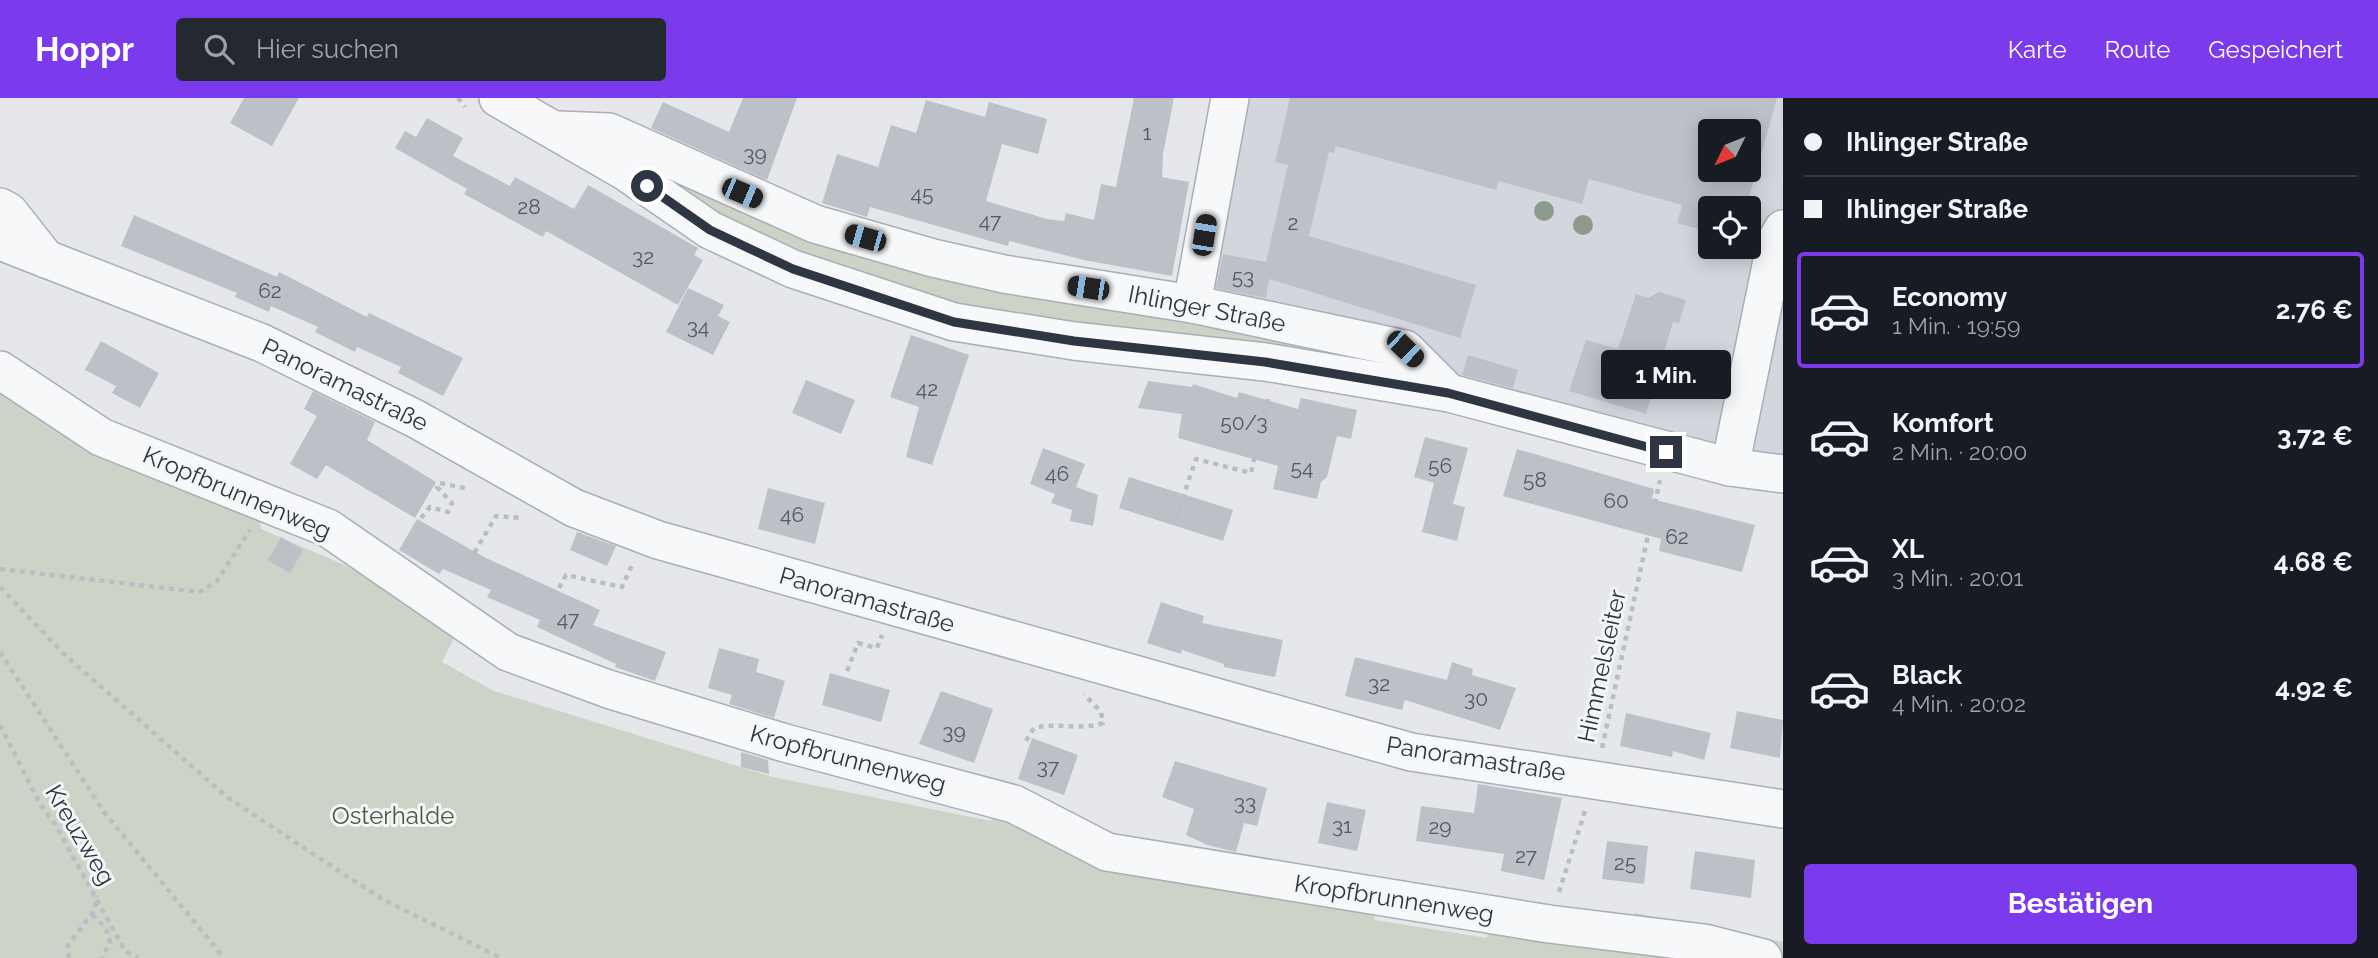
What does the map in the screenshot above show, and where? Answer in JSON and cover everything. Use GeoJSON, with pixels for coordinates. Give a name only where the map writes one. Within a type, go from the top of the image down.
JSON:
{"type":"FeatureCollection","features":[{"type":"Feature","properties":{"kind":"street","name":"Ihlinger Straße"},"geometry":{"type":"LineString","coordinates":[[498,98],[626,172],[710,230],[793,269],[954,322],[1074,341],[1277,364],[1448,393],[1666,452],[1730,467],[1783,474]]}},
{"type":"Feature","properties":{"kind":"street"},"geometry":{"type":"LineString","coordinates":[[1192,304],[1230,98]]}},
{"type":"Feature","properties":{"kind":"street","name":"Ihlinger Straße"},"geometry":{"type":"LineString","coordinates":[[553,130],[609,132],[699,175],[815,224],[933,258],[1004,274],[1192,304],[1405,349],[1448,393]]}},
{"type":"Feature","properties":{"kind":"street"},"geometry":{"type":"LineString","coordinates":[[0,207],[9,212],[46,260]]}},
{"type":"Feature","properties":{"kind":"street"},"geometry":{"type":"LineString","coordinates":[[1730,467],[1776,241],[1783,229]]}},
{"type":"Feature","properties":{"kind":"street","name":"Panoramastraße"},"geometry":{"type":"LineString","coordinates":[[0,241],[262,343],[416,419],[574,508],[658,540],[1411,752],[1596,778],[1783,809]]}},
{"type":"Feature","properties":{"kind":"street","name":"Kropfbrunnenweg"},"geometry":{"type":"LineString","coordinates":[[0,370],[101,437],[328,528],[508,652],[608,689],[785,743],[1014,804],[1107,852],[1549,924],[1704,943],[1763,958]]}},
{"type":"Feature","properties":{"kind":"path"},"geometry":{"type":"LineString","coordinates":[[1176,518],[1196,459],[1251,473],[1277,364]]}},
{"type":"Feature","properties":{"kind":"path","name":"Himmelsleiter"},"geometry":{"type":"LineString","coordinates":[[1549,924],[1596,778],[1666,452]]}},
{"type":"Feature","properties":{"kind":"path"},"geometry":{"type":"LineString","coordinates":[[421,518],[430,507],[448,512],[452,503],[437,487],[440,482],[474,491],[488,460]]}},
{"type":"Feature","properties":{"kind":"path"},"geometry":{"type":"LineString","coordinates":[[0,569],[200,592],[216,581],[250,529],[273,522],[289,512]]}},
{"type":"Feature","properties":{"kind":"path"},"geometry":{"type":"LineString","coordinates":[[471,581],[469,562],[478,542],[496,516],[525,518]]}},
{"type":"Feature","properties":{"kind":"path"},"geometry":{"type":"LineString","coordinates":[[559,588],[566,575],[622,587]]}},
{"type":"Feature","properties":{"kind":"path"},"geometry":{"type":"LineString","coordinates":[[0,587],[66,656],[228,798],[382,898],[501,958]]}},
{"type":"Feature","properties":{"kind":"path"},"geometry":{"type":"LineString","coordinates":[[847,671],[858,643],[877,648],[884,631],[901,631],[907,611]]}},
{"type":"Feature","properties":{"kind":"path"},"geometry":{"type":"LineString","coordinates":[[0,652],[104,812],[224,958]]}},
{"type":"Feature","properties":{"kind":"path"},"geometry":{"type":"LineString","coordinates":[[1026,741],[1034,729],[1047,725],[1084,727],[1102,723],[1101,712],[1069,675],[1067,657]]}},
{"type":"Feature","properties":{"kind":"path","name":"Kreuzweg"},"geometry":{"type":"LineString","coordinates":[[0,725],[40,804],[97,895],[125,951],[138,958]]}},
{"type":"Feature","properties":{"kind":"path"},"geometry":{"type":"LineString","coordinates":[[69,958],[68,945],[92,915],[97,895]]}},
{"type":"Feature","properties":{"kind":"path"},"geometry":{"type":"LineString","coordinates":[[92,915],[106,928],[110,942],[102,958]]}},
{"type":"Feature","properties":{"kind":"shaded area"},"geometry":{"type":"Polygon","coordinates":[[[1246,98],[1783,98],[1783,458],[1715,449],[1448,378],[1205,296],[1246,98]]]}},
{"type":"Feature","properties":{"kind":"green space"},"geometry":{"type":"Polygon","coordinates":[[[615,147],[1055,301],[1208,326],[1355,345],[1406,371],[1349,355],[1272,344],[1121,334],[948,305],[856,279],[702,207],[615,147]]]}},
{"type":"Feature","properties":{"kind":"green space","name":"Osterhalde"},"geometry":{"type":"Polygon","coordinates":[[[0,381],[259,518],[261,529],[372,577],[455,636],[442,662],[494,691],[773,777],[991,821],[999,801],[1149,848],[1371,902],[1375,920],[1487,938],[1489,924],[1626,944],[1635,913],[1783,942],[1783,958],[0,958],[0,381]]]}},
{"type":"Feature","properties":{"kind":"building"},"geometry":{"type":"Polygon","coordinates":[[[244,98],[299,98],[272,146],[230,123],[244,98]]]}},
{"type":"Feature","properties":{"kind":"building"},"geometry":{"type":"Polygon","coordinates":[[[743,98],[797,98],[767,180],[651,128],[663,102],[729,132],[743,98]]]}},
{"type":"Feature","properties":{"kind":"building"},"geometry":{"type":"Polygon","coordinates":[[[1134,98],[1174,98],[1163,154],[1162,177],[1189,182],[1172,276],[1084,260],[1009,241],[1008,246],[870,207],[867,217],[822,203],[837,154],[878,167],[891,125],[916,133],[926,100],[985,117],[989,102],[1047,119],[1038,154],[1002,144],[986,201],[1047,219],[1064,221],[1066,213],[1094,220],[1101,184],[1116,187],[1134,98]]]}},
{"type":"Feature","properties":{"kind":"building"},"geometry":{"type":"Polygon","coordinates":[[[1290,98],[1777,98],[1761,155],[1761,119],[1698,119],[1698,182],[1753,182],[1749,196],[1698,196],[1698,229],[1677,223],[1682,205],[1589,179],[1582,204],[1499,181],[1496,190],[1336,146],[1334,153],[1329,152],[1309,236],[1476,285],[1460,338],[1269,279],[1266,298],[1216,288],[1223,254],[1266,262],[1288,165],[1275,162],[1290,98]]]}},
{"type":"Feature","properties":{"kind":"building"},"geometry":{"type":"Polygon","coordinates":[[[427,118],[463,138],[453,156],[510,186],[515,177],[574,209],[588,185],[698,248],[694,255],[703,260],[678,305],[546,231],[543,237],[464,194],[467,189],[395,148],[405,131],[416,137],[427,118]]]}},
{"type":"Feature","properties":{"kind":"building"},"geometry":{"type":"Polygon","coordinates":[[[134,215],[277,277],[279,272],[367,317],[369,313],[463,358],[443,396],[398,373],[401,367],[357,347],[355,352],[315,332],[318,327],[271,306],[269,312],[235,297],[237,293],[121,246],[134,215]]]}},
{"type":"Feature","properties":{"kind":"building"},"geometry":{"type":"Polygon","coordinates":[[[688,288],[724,305],[718,316],[730,322],[713,355],[666,332],[688,288]]]}},
{"type":"Feature","properties":{"kind":"building"},"geometry":{"type":"Polygon","coordinates":[[[1659,292],[1686,300],[1679,323],[1673,322],[1646,414],[1569,391],[1586,340],[1618,349],[1636,294],[1648,298],[1659,292]]]}},
{"type":"Feature","properties":{"kind":"building"},"geometry":{"type":"Polygon","coordinates":[[[911,335],[969,355],[932,465],[906,457],[919,407],[890,397],[911,335]]]}},
{"type":"Feature","properties":{"kind":"building"},"geometry":{"type":"Polygon","coordinates":[[[101,341],[159,373],[140,408],[112,393],[116,386],[85,370],[101,341]]]}},
{"type":"Feature","properties":{"kind":"building"},"geometry":{"type":"Polygon","coordinates":[[[1468,355],[1518,370],[1513,388],[1462,375],[1468,355]]]}},
{"type":"Feature","properties":{"kind":"building"},"geometry":{"type":"Polygon","coordinates":[[[806,380],[855,400],[841,434],[792,413],[806,380]]]}},
{"type":"Feature","properties":{"kind":"building"},"geometry":{"type":"Polygon","coordinates":[[[1148,381],[1192,387],[1193,384],[1237,398],[1239,392],[1298,409],[1301,398],[1357,410],[1351,439],[1337,436],[1327,477],[1321,482],[1317,499],[1273,489],[1278,466],[1178,438],[1182,414],[1138,408],[1148,381]]]}},
{"type":"Feature","properties":{"kind":"building"},"geometry":{"type":"Polygon","coordinates":[[[313,391],[375,422],[367,440],[436,482],[415,518],[326,465],[317,479],[290,464],[317,416],[304,409],[313,391]]]}},
{"type":"Feature","properties":{"kind":"building"},"geometry":{"type":"Polygon","coordinates":[[[1425,437],[1468,448],[1453,504],[1465,507],[1457,541],[1422,532],[1434,483],[1414,477],[1425,437]]]}},
{"type":"Feature","properties":{"kind":"building"},"geometry":{"type":"Polygon","coordinates":[[[1043,448],[1085,464],[1076,487],[1098,495],[1093,526],[1070,521],[1072,510],[1051,503],[1055,494],[1030,484],[1043,448]]]}},
{"type":"Feature","properties":{"kind":"building"},"geometry":{"type":"Polygon","coordinates":[[[1517,449],[1654,489],[1652,499],[1755,525],[1742,572],[1659,551],[1661,539],[1503,496],[1517,449]]]}},
{"type":"Feature","properties":{"kind":"building"},"geometry":{"type":"Polygon","coordinates":[[[1129,477],[1233,510],[1223,541],[1119,508],[1129,477]]]}},
{"type":"Feature","properties":{"kind":"building"},"geometry":{"type":"Polygon","coordinates":[[[768,488],[825,503],[815,544],[758,529],[768,488]]]}},
{"type":"Feature","properties":{"kind":"building"},"geometry":{"type":"Polygon","coordinates":[[[417,519],[486,558],[600,610],[593,625],[666,652],[655,681],[615,667],[616,664],[537,627],[540,620],[487,597],[491,590],[443,569],[439,574],[399,550],[417,519]]]}},
{"type":"Feature","properties":{"kind":"building"},"geometry":{"type":"Polygon","coordinates":[[[577,532],[616,546],[607,566],[570,550],[577,532]]]}},
{"type":"Feature","properties":{"kind":"building"},"geometry":{"type":"Polygon","coordinates":[[[281,537],[303,550],[290,573],[268,560],[281,537]]]}},
{"type":"Feature","properties":{"kind":"building"},"geometry":{"type":"Polygon","coordinates":[[[1161,602],[1204,616],[1202,623],[1283,640],[1275,677],[1224,667],[1224,664],[1182,650],[1181,654],[1147,643],[1161,602]]]}},
{"type":"Feature","properties":{"kind":"building"},"geometry":{"type":"Polygon","coordinates":[[[719,648],[759,659],[756,672],[785,681],[774,718],[729,704],[732,695],[708,688],[719,648]]]}},
{"type":"Feature","properties":{"kind":"building"},"geometry":{"type":"Polygon","coordinates":[[[1355,657],[1447,680],[1452,662],[1473,669],[1472,675],[1516,688],[1500,730],[1405,700],[1402,710],[1345,696],[1355,657]]]}},
{"type":"Feature","properties":{"kind":"building"},"geometry":{"type":"Polygon","coordinates":[[[830,673],[890,690],[881,722],[822,705],[830,673]]]}},
{"type":"Feature","properties":{"kind":"building"},"geometry":{"type":"Polygon","coordinates":[[[941,691],[993,709],[974,763],[919,744],[941,691]]]}},
{"type":"Feature","properties":{"kind":"building"},"geometry":{"type":"Polygon","coordinates":[[[1737,711],[1783,720],[1780,758],[1730,748],[1737,711]]]}},
{"type":"Feature","properties":{"kind":"building"},"geometry":{"type":"Polygon","coordinates":[[[1626,713],[1711,733],[1704,760],[1673,751],[1672,757],[1620,746],[1626,713]]]}},
{"type":"Feature","properties":{"kind":"building"},"geometry":{"type":"Polygon","coordinates":[[[1032,738],[1078,755],[1064,795],[1018,779],[1032,738]]]}},
{"type":"Feature","properties":{"kind":"building"},"geometry":{"type":"Polygon","coordinates":[[[741,752],[768,760],[769,774],[741,767],[741,752]]]}},
{"type":"Feature","properties":{"kind":"building"},"geometry":{"type":"Polygon","coordinates":[[[1175,761],[1267,788],[1257,826],[1244,823],[1236,852],[1207,845],[1186,835],[1194,809],[1162,797],[1175,761]]]}},
{"type":"Feature","properties":{"kind":"building"},"geometry":{"type":"Polygon","coordinates":[[[1478,784],[1562,798],[1544,880],[1501,871],[1504,854],[1416,841],[1421,806],[1474,813],[1478,784]]]}},
{"type":"Feature","properties":{"kind":"building"},"geometry":{"type":"Polygon","coordinates":[[[1327,802],[1366,810],[1357,851],[1318,843],[1327,802]]]}},
{"type":"Feature","properties":{"kind":"building"},"geometry":{"type":"Polygon","coordinates":[[[1607,841],[1648,846],[1644,884],[1602,879],[1607,841]]]}},
{"type":"Feature","properties":{"kind":"building"},"geometry":{"type":"Polygon","coordinates":[[[1695,851],[1755,860],[1751,898],[1690,889],[1695,851]]]}},
{"type":"Feature","properties":{"kind":"route"},"geometry":{"type":"LineString","coordinates":[[647,186],[710,230],[793,269],[954,322],[1074,341],[1265,362],[1448,393],[1666,452]]}}]}
